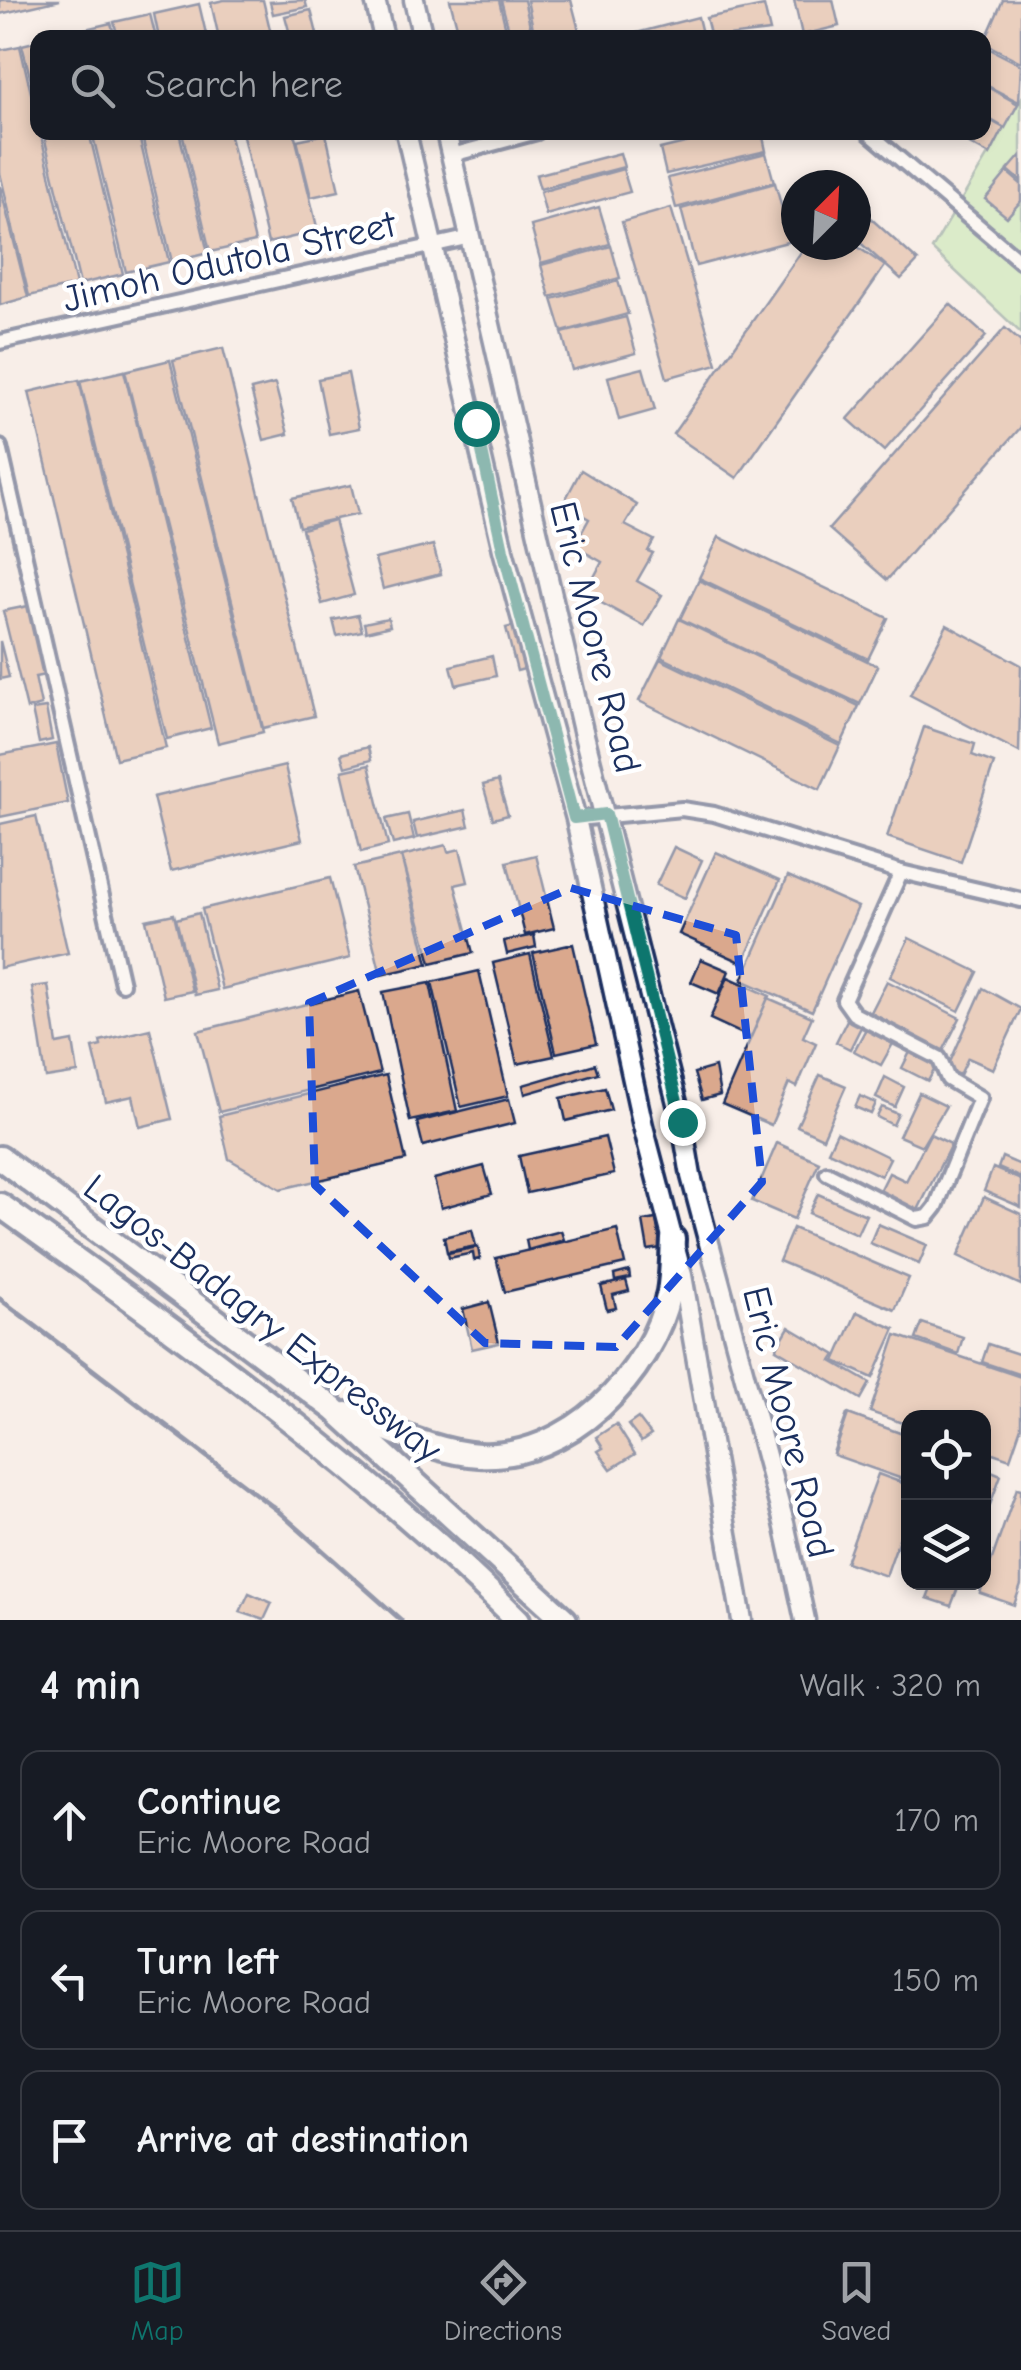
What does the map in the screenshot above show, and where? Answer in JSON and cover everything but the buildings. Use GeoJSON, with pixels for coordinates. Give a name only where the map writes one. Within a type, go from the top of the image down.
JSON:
{"type":"FeatureCollection","features":[{"type":"Feature","properties":{"kind":"highway","name":"Lagos-Badagry Expressway"},"geometry":{"type":"LineString","coordinates":[[0,1158],[334,1409],[565,1620]]}},
{"type":"Feature","properties":{"kind":"highway","name":"Lagos-Badagry Expressway"},"geometry":{"type":"LineString","coordinates":[[0,1205],[262,1396],[374,1487],[518,1620]]}},
{"type":"Feature","properties":{"kind":"highway"},"geometry":{"type":"LineString","coordinates":[[334,1409],[440,1449],[482,1456],[529,1447],[562,1435],[597,1411],[636,1366],[669,1293],[674,1238]]}},
{"type":"Feature","properties":{"kind":"street"},"geometry":{"type":"LineString","coordinates":[[374,0],[382,30]]}},
{"type":"Feature","properties":{"kind":"street"},"geometry":{"type":"LineString","coordinates":[[414,0],[421,30]]}},
{"type":"Feature","properties":{"kind":"street","name":"Eric Moore Road"},"geometry":{"type":"LineString","coordinates":[[408,140],[503,550],[576,820],[643,1126],[674,1238],[742,1620]]}},
{"type":"Feature","properties":{"kind":"street","name":"Eric Moore Road"},"geometry":{"type":"LineString","coordinates":[[448,140],[691,1176],[784,1523],[804,1620]]}},
{"type":"Feature","properties":{"kind":"street"},"geometry":{"type":"LineString","coordinates":[[452,156],[508,140]]}},
{"type":"Feature","properties":{"kind":"street"},"geometry":{"type":"LineString","coordinates":[[877,140],[1021,262]]}},
{"type":"Feature","properties":{"kind":"street","name":"Jimoh Odutola Street"},"geometry":{"type":"LineString","coordinates":[[0,342],[471,237]]}},
{"type":"Feature","properties":{"kind":"street"},"geometry":{"type":"LineString","coordinates":[[0,447],[122,984]]}},
{"type":"Feature","properties":{"kind":"street"},"geometry":{"type":"LineString","coordinates":[[576,820],[606,814],[682,810],[714,814],[900,872],[1021,900]]}},
{"type":"Feature","properties":{"kind":"street"},"geometry":{"type":"LineString","coordinates":[[827,1173],[917,1219],[928,1217],[936,1207],[980,1098],[948,1079],[938,1058],[854,1014],[844,1000],[900,872]]}},
{"type":"Feature","properties":{"kind":"highlighted area"},"geometry":{"type":"Polygon","coordinates":[[[571,888],[736,935],[762,1182],[616,1347],[485,1343],[315,1185],[309,1003],[571,888]]]}},
{"type":"Feature","properties":{"kind":"green space"},"geometry":{"type":"Polygon","coordinates":[[[1021,99],[1021,333],[932,249],[1021,99]]]}},
{"type":"Feature","properties":{"kind":"railway"},"geometry":{"type":"LineString","coordinates":[[0,1299],[277,1510],[401,1620]]}},
{"type":"Feature","properties":{"kind":"route"},"geometry":{"type":"LineString","coordinates":[[476,423],[503,550],[574,818],[606,814],[682,1122]]}}]}
